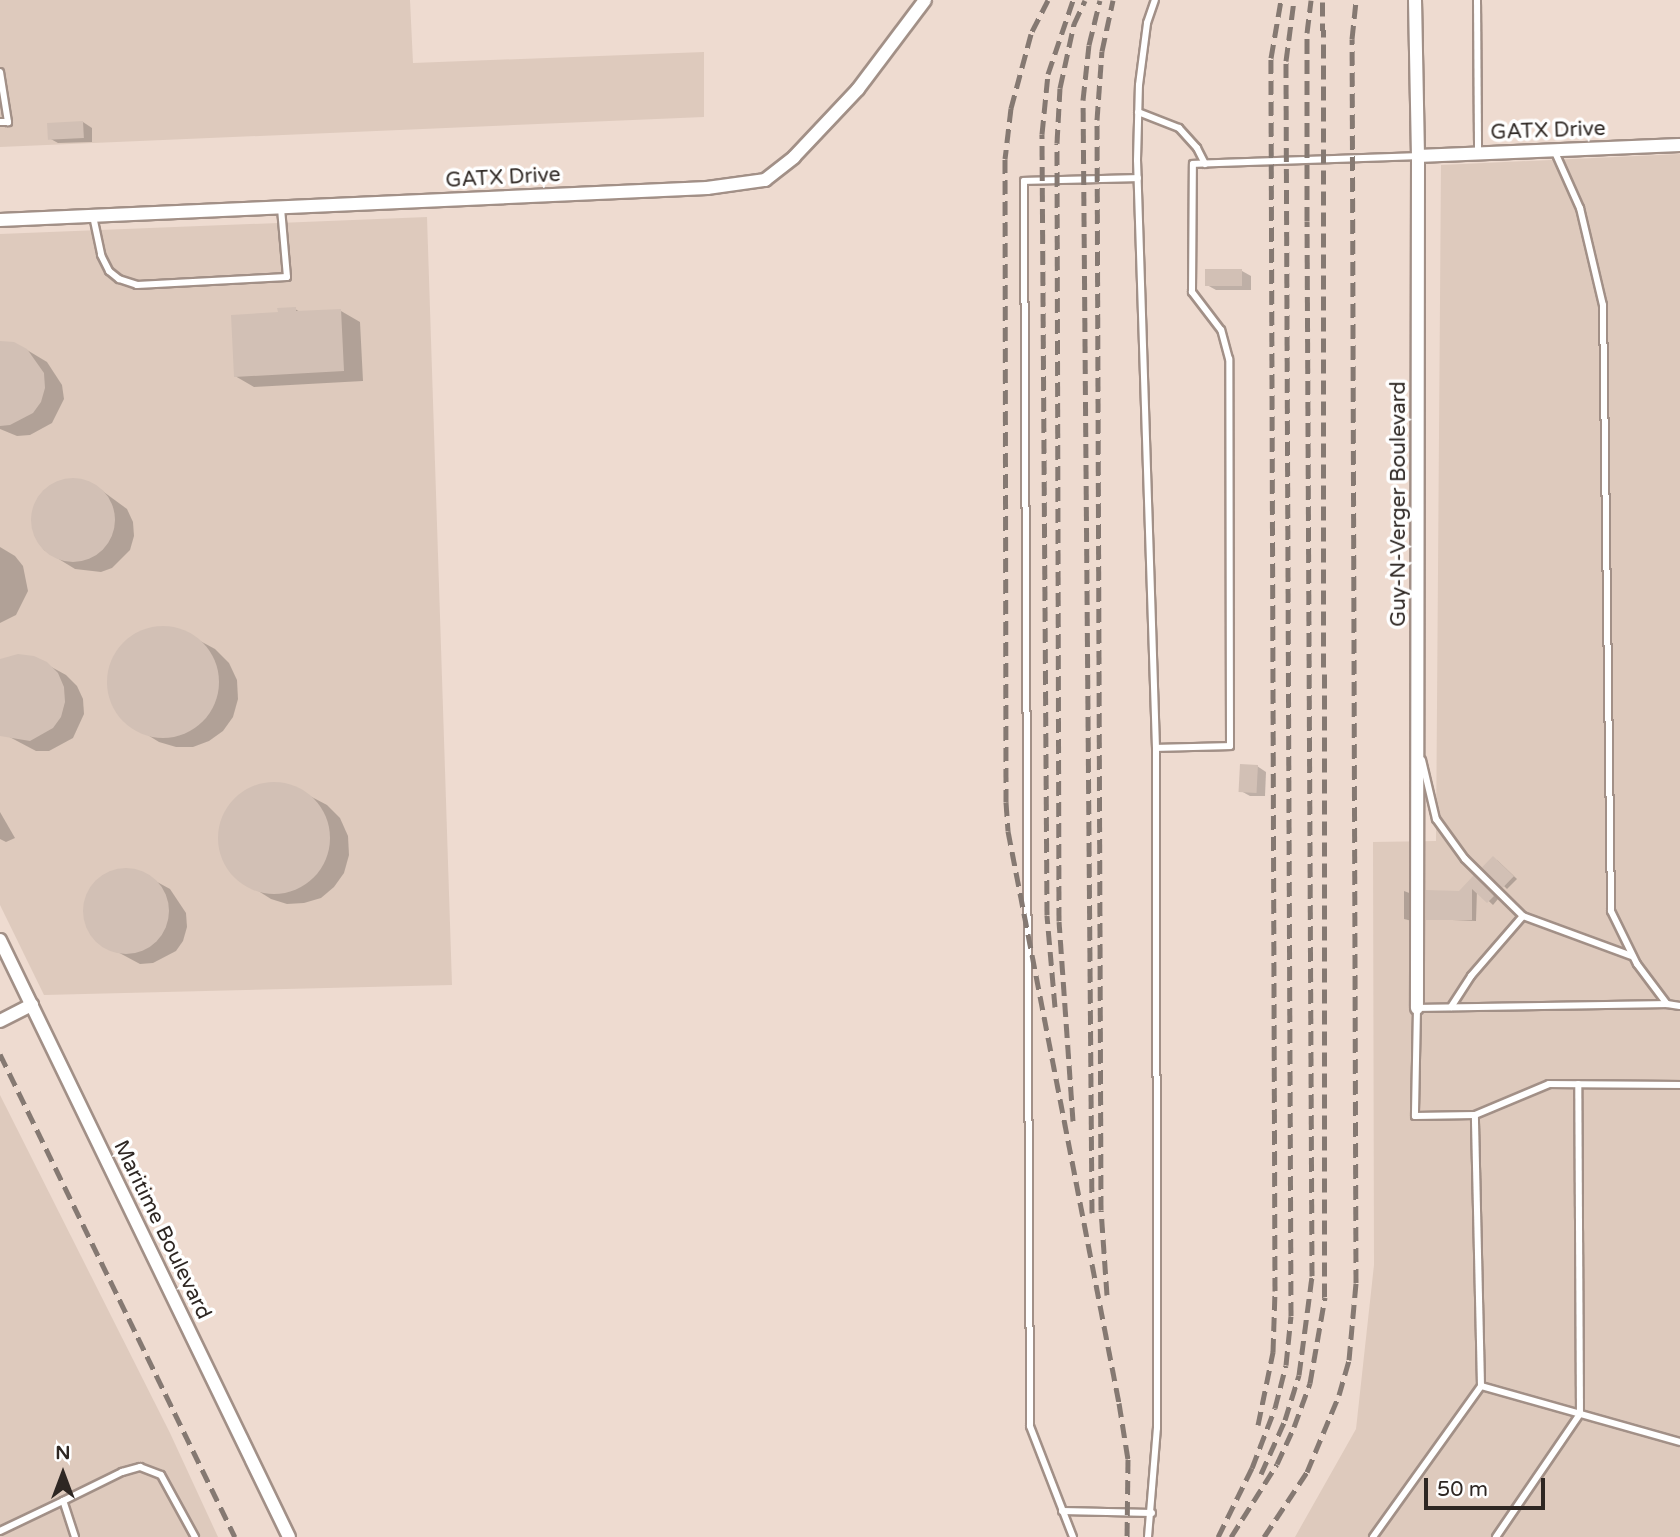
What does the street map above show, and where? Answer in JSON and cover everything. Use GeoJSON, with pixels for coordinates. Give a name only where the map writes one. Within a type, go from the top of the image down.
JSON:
{"type":"FeatureCollection","features":[{"type":"Feature","properties":{"kind":"street","name":"GATX Drive"},"geometry":{"type":"LineString","coordinates":[[0,220],[707,188],[765,180],[794,157],[858,89],[925,0]]}},
{"type":"Feature","properties":{"kind":"street","name":"Guy-N-Verger Boulevard"},"geometry":{"type":"LineString","coordinates":[[1415,0],[1418,156],[1418,1008]]}},
{"type":"Feature","properties":{"kind":"street","name":"GATX Drive"},"geometry":{"type":"LineString","coordinates":[[1418,156],[1680,145]]}},
{"type":"Feature","properties":{"kind":"street","name":"Maritime Boulevard"},"geometry":{"type":"LineString","coordinates":[[0,940],[289,1537]]}},
{"type":"Feature","properties":{"kind":"street"},"geometry":{"type":"LineString","coordinates":[[0,1021],[32,1005]]}},
{"type":"Feature","properties":{"kind":"lane"},"geometry":{"type":"LineString","coordinates":[[1148,1537],[1157,1428],[1156,748],[1138,111],[1147,23],[1155,0]]}},
{"type":"Feature","properties":{"kind":"lane"},"geometry":{"type":"LineString","coordinates":[[1477,0],[1478,153]]}},
{"type":"Feature","properties":{"kind":"lane"},"geometry":{"type":"LineString","coordinates":[[0,72],[8,122],[0,122]]}},
{"type":"Feature","properties":{"kind":"lane"},"geometry":{"type":"LineString","coordinates":[[1138,111],[1179,128],[1197,148],[1205,164]]}},
{"type":"Feature","properties":{"kind":"lane"},"geometry":{"type":"LineString","coordinates":[[1554,150],[1580,208],[1603,305],[1611,911],[1633,956],[1667,1004]]}},
{"type":"Feature","properties":{"kind":"lane"},"geometry":{"type":"LineString","coordinates":[[1156,748],[1230,746],[1229,359],[1221,330],[1192,292],[1193,164],[1418,156]]}},
{"type":"Feature","properties":{"kind":"lane"},"geometry":{"type":"LineString","coordinates":[[1073,1537],[1030,1426],[1024,181],[1138,178]]}},
{"type":"Feature","properties":{"kind":"lane"},"geometry":{"type":"LineString","coordinates":[[93,216],[102,255],[109,271],[119,279],[137,285],[287,277],[281,207]]}},
{"type":"Feature","properties":{"kind":"lane"},"geometry":{"type":"LineString","coordinates":[[1418,744],[1436,819],[1465,859],[1524,916],[1633,956]]}},
{"type":"Feature","properties":{"kind":"lane"},"geometry":{"type":"LineString","coordinates":[[1451,1007],[1471,976],[1524,916]]}},
{"type":"Feature","properties":{"kind":"lane"},"geometry":{"type":"LineString","coordinates":[[1680,1006],[1418,1008],[1415,1116],[1475,1115],[1549,1084],[1680,1085]]}},
{"type":"Feature","properties":{"kind":"lane"},"geometry":{"type":"LineString","coordinates":[[1496,1537],[1580,1414],[1578,1084]]}},
{"type":"Feature","properties":{"kind":"lane"},"geometry":{"type":"LineString","coordinates":[[1373,1537],[1481,1386],[1475,1115]]}},
{"type":"Feature","properties":{"kind":"lane"},"geometry":{"type":"LineString","coordinates":[[1481,1386],[1680,1443]]}},
{"type":"Feature","properties":{"kind":"lane"},"geometry":{"type":"LineString","coordinates":[[0,1531],[122,1472],[140,1467],[161,1475],[195,1537]]}},
{"type":"Feature","properties":{"kind":"lane"},"geometry":{"type":"LineString","coordinates":[[64,1501],[75,1537]]}},
{"type":"Feature","properties":{"kind":"lane"},"geometry":{"type":"LineString","coordinates":[[1062,1511],[1152,1513]]}},
{"type":"Feature","properties":{"kind":"shaded area"},"geometry":{"type":"Polygon","coordinates":[[[0,0],[410,0],[413,63],[704,52],[704,117],[0,147],[0,0]]]}},
{"type":"Feature","properties":{"kind":"shaded area"},"geometry":{"type":"Polygon","coordinates":[[[1680,154],[1680,1537],[1295,1537],[1356,1429],[1374,1265],[1373,842],[1436,841],[1441,165],[1680,154]]]}},
{"type":"Feature","properties":{"kind":"shaded area"},"geometry":{"type":"Polygon","coordinates":[[[427,217],[452,985],[44,995],[0,905],[0,234],[427,217]]]}},
{"type":"Feature","properties":{"kind":"shaded area"},"geometry":{"type":"Polygon","coordinates":[[[0,1095],[170,1433],[218,1537],[0,1537],[0,1095]]]}},
{"type":"Feature","properties":{"kind":"building"},"geometry":{"type":"Polygon","coordinates":[[[83,121],[84,138],[48,140],[47,123],[83,121]]]}},
{"type":"Feature","properties":{"kind":"building"},"geometry":{"type":"Polygon","coordinates":[[[1205,269],[1242,269],[1242,286],[1205,286],[1205,269]]]}},
{"type":"Feature","properties":{"kind":"building"},"geometry":{"type":"Polygon","coordinates":[[[296,307],[296,311],[341,309],[344,371],[234,377],[231,315],[278,312],[277,308],[296,307]]]}},
{"type":"Feature","properties":{"kind":"building"},"geometry":{"type":"Polygon","coordinates":[[[0,341],[14,342],[27,349],[44,373],[45,388],[41,402],[33,413],[10,425],[0,426],[0,341]]]}},
{"type":"Feature","properties":{"kind":"building"},"geometry":{"type":"Polygon","coordinates":[[[73,478],[89,481],[103,490],[112,504],[115,520],[112,536],[103,550],[89,559],[73,562],[57,559],[43,550],[34,536],[31,520],[34,504],[43,490],[57,481],[73,478]]]}},
{"type":"Feature","properties":{"kind":"building"},"geometry":{"type":"Polygon","coordinates":[[[163,626],[184,630],[203,642],[215,661],[219,682],[215,703],[203,722],[184,734],[163,738],[142,734],[123,722],[111,703],[107,682],[111,661],[123,642],[142,630],[163,626]]]}},
{"type":"Feature","properties":{"kind":"building"},"geometry":{"type":"Polygon","coordinates":[[[18,654],[34,656],[47,662],[58,673],[64,687],[65,702],[61,717],[53,728],[30,741],[0,736],[0,659],[18,654]]]}},
{"type":"Feature","properties":{"kind":"building"},"geometry":{"type":"Polygon","coordinates":[[[1240,764],[1258,765],[1257,793],[1239,792],[1240,764]]]}},
{"type":"Feature","properties":{"kind":"building"},"geometry":{"type":"Polygon","coordinates":[[[274,782],[295,786],[314,798],[326,817],[330,838],[326,859],[314,878],[295,890],[274,894],[253,890],[234,878],[222,859],[218,838],[222,817],[234,798],[253,786],[274,782]]]}},
{"type":"Feature","properties":{"kind":"building"},"geometry":{"type":"Polygon","coordinates":[[[1493,856],[1514,876],[1503,888],[1482,868],[1493,856]]]}},
{"type":"Feature","properties":{"kind":"building"},"geometry":{"type":"Polygon","coordinates":[[[126,868],[142,872],[156,881],[165,895],[169,911],[165,927],[156,941],[142,950],[126,954],[110,950],[96,941],[87,927],[83,911],[87,895],[96,881],[110,872],[126,868]]]}},
{"type":"Feature","properties":{"kind":"building"},"geometry":{"type":"Polygon","coordinates":[[[1474,875],[1494,896],[1487,903],[1472,889],[1472,920],[1426,920],[1426,890],[1459,891],[1474,875]]]}},
{"type":"Feature","properties":{"kind":"railway"},"geometry":{"type":"LineString","coordinates":[[1048,0],[1031,34],[1011,108],[1005,159],[1006,802],[1008,831],[1119,1403],[1128,1459],[1127,1537]]}},
{"type":"Feature","properties":{"kind":"railway"},"geometry":{"type":"LineString","coordinates":[[1055,1007],[1047,915],[1042,134],[1048,74],[1073,0]]}},
{"type":"Feature","properties":{"kind":"railway"},"geometry":{"type":"LineString","coordinates":[[1073,1121],[1059,921],[1057,143],[1060,88],[1074,24],[1085,0]]}},
{"type":"Feature","properties":{"kind":"railway"},"geometry":{"type":"LineString","coordinates":[[1092,1213],[1083,100],[1089,45],[1100,0]]}},
{"type":"Feature","properties":{"kind":"railway"},"geometry":{"type":"LineString","coordinates":[[1107,1295],[1101,1210],[1097,120],[1102,51],[1113,0]]}},
{"type":"Feature","properties":{"kind":"railway"},"geometry":{"type":"LineString","coordinates":[[1258,1425],[1273,1352],[1275,1291],[1271,58],[1281,0]]}},
{"type":"Feature","properties":{"kind":"railway"},"geometry":{"type":"LineString","coordinates":[[1218,1537],[1252,1468],[1275,1408],[1286,1365],[1291,1316],[1286,61],[1294,0]]}},
{"type":"Feature","properties":{"kind":"railway"},"geometry":{"type":"LineString","coordinates":[[1261,1474],[1285,1420],[1299,1375],[1312,1276],[1307,221],[1307,33],[1311,0]]}},
{"type":"Feature","properties":{"kind":"railway"},"geometry":{"type":"LineString","coordinates":[[1231,1537],[1277,1464],[1294,1427],[1310,1383],[1325,1297],[1323,0]]}},
{"type":"Feature","properties":{"kind":"railway"},"geometry":{"type":"LineString","coordinates":[[1264,1537],[1307,1472],[1339,1395],[1349,1360],[1356,1283],[1352,39],[1356,0]]}},
{"type":"Feature","properties":{"kind":"railway"},"geometry":{"type":"LineString","coordinates":[[0,1054],[235,1537]]}}]}
